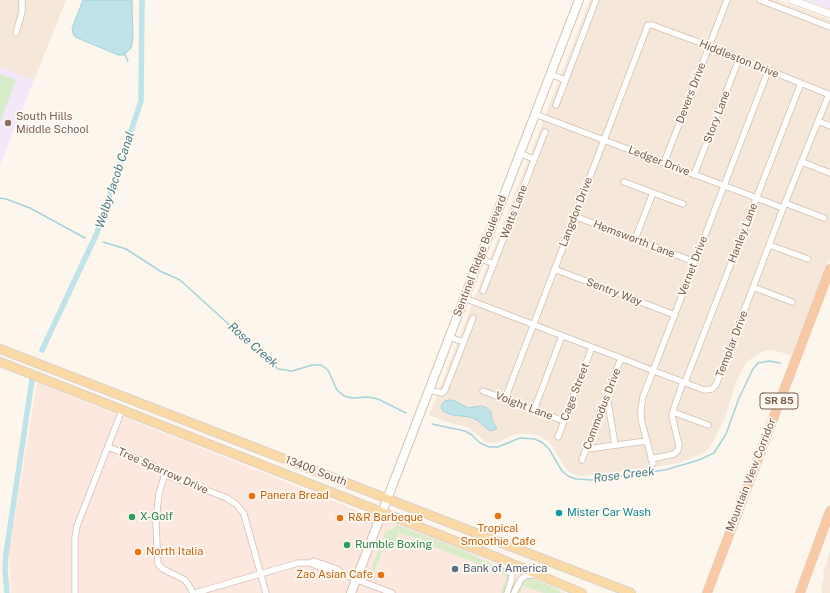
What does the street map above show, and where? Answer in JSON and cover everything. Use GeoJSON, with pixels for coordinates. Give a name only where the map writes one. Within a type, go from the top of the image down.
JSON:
{"type":"FeatureCollection","features":[{"type":"Feature","properties":{"kind":"highway","name":"Mountain View Corridor"},"geometry":{"type":"LineString","coordinates":[[707,593],[830,269]]}},
{"type":"Feature","properties":{"kind":"highway"},"geometry":{"type":"LineString","coordinates":[[800,593],[830,511]]}},
{"type":"Feature","properties":{"kind":"main road","name":"Sentinel Ridge Boulevard"},"geometry":{"type":"LineString","coordinates":[[351,593],[578,0]]}},
{"type":"Feature","properties":{"kind":"main road","name":"13400 South"},"geometry":{"type":"LineString","coordinates":[[0,349],[631,593]]}},
{"type":"Feature","properties":{"kind":"main road","name":"13400 South"},"geometry":{"type":"LineString","coordinates":[[0,362],[501,559],[582,593]]}},
{"type":"Feature","properties":{"kind":"street"},"geometry":{"type":"LineString","coordinates":[[16,34],[22,12],[22,0]]}},
{"type":"Feature","properties":{"kind":"street"},"geometry":{"type":"LineString","coordinates":[[556,105],[596,0]]}},
{"type":"Feature","properties":{"kind":"street","name":"Devers Drive"},"geometry":{"type":"LineString","coordinates":[[664,163],[727,0]]}},
{"type":"Feature","properties":{"kind":"street"},"geometry":{"type":"LineString","coordinates":[[760,0],[772,2],[830,27]]}},
{"type":"Feature","properties":{"kind":"street"},"geometry":{"type":"LineString","coordinates":[[792,0],[830,14]]}},
{"type":"Feature","properties":{"kind":"street","name":"Hiddleston Drive"},"geometry":{"type":"LineString","coordinates":[[648,25],[652,25],[708,46],[829,94]]}},
{"type":"Feature","properties":{"kind":"street","name":"Langdon Drive"},"geometry":{"type":"LineString","coordinates":[[504,399],[648,25]]}},
{"type":"Feature","properties":{"kind":"street","name":"Story Lane"},"geometry":{"type":"LineString","coordinates":[[694,175],[739,59]]}},
{"type":"Feature","properties":{"kind":"street","name":"Vernet Drive"},"geometry":{"type":"LineString","coordinates":[[652,462],[642,423],[641,409],[644,397],[768,71]]}},
{"type":"Feature","properties":{"kind":"street"},"geometry":{"type":"LineString","coordinates":[[550,74],[565,80]]}},
{"type":"Feature","properties":{"kind":"street","name":"Hanley Lane"},"geometry":{"type":"LineString","coordinates":[[652,462],[674,454],[678,450],[679,445],[673,422],[673,412],[801,84]]}},
{"type":"Feature","properties":{"kind":"street","name":"Templar Drive"},"geometry":{"type":"LineString","coordinates":[[464,298],[684,382],[710,390],[715,386],[829,94]]}},
{"type":"Feature","properties":{"kind":"street","name":"Ledger Drive"},"geometry":{"type":"LineString","coordinates":[[534,114],[756,198],[824,218]]}},
{"type":"Feature","properties":{"kind":"street"},"geometry":{"type":"LineString","coordinates":[[818,121],[830,126]]}},
{"type":"Feature","properties":{"kind":"street","name":"Watts Lane"},"geometry":{"type":"LineString","coordinates":[[483,291],[544,132]]}},
{"type":"Feature","properties":{"kind":"street"},"geometry":{"type":"LineString","coordinates":[[519,153],[534,159]]}},
{"type":"Feature","properties":{"kind":"street"},"geometry":{"type":"LineString","coordinates":[[802,162],[830,173]]}},
{"type":"Feature","properties":{"kind":"street"},"geometry":{"type":"LineString","coordinates":[[624,182],[682,204]]}},
{"type":"Feature","properties":{"kind":"street"},"geometry":{"type":"LineString","coordinates":[[635,239],[652,192]]}},
{"type":"Feature","properties":{"kind":"street","name":"Hemsworth Lane"},"geometry":{"type":"LineString","coordinates":[[574,216],[695,262]]}},
{"type":"Feature","properties":{"kind":"street"},"geometry":{"type":"LineString","coordinates":[[769,245],[808,259]]}},
{"type":"Feature","properties":{"kind":"street"},"geometry":{"type":"LineString","coordinates":[[479,258],[494,264]]}},
{"type":"Feature","properties":{"kind":"street","name":"Sentry Way"},"geometry":{"type":"LineString","coordinates":[[554,269],[674,315]]}},
{"type":"Feature","properties":{"kind":"street"},"geometry":{"type":"LineString","coordinates":[[753,287],[792,302]]}},
{"type":"Feature","properties":{"kind":"street"},"geometry":{"type":"LineString","coordinates":[[428,390],[442,394],[445,390],[473,318]]}},
{"type":"Feature","properties":{"kind":"street"},"geometry":{"type":"LineString","coordinates":[[534,410],[562,336]]}},
{"type":"Feature","properties":{"kind":"street"},"geometry":{"type":"LineString","coordinates":[[449,337],[464,342]]}},
{"type":"Feature","properties":{"kind":"street","name":"Cage Street"},"geometry":{"type":"LineString","coordinates":[[558,438],[592,347]]}},
{"type":"Feature","properties":{"kind":"street","name":"Commodus Drive"},"geometry":{"type":"LineString","coordinates":[[582,460],[621,358]]}},
{"type":"Feature","properties":{"kind":"street","name":"Voight Lane"},"geometry":{"type":"LineString","coordinates":[[483,391],[564,422]]}},
{"type":"Feature","properties":{"kind":"street"},"geometry":{"type":"LineString","coordinates":[[607,394],[615,445]]}},
{"type":"Feature","properties":{"kind":"street"},"geometry":{"type":"LineString","coordinates":[[75,593],[76,531],[122,410]]}},
{"type":"Feature","properties":{"kind":"street"},"geometry":{"type":"LineString","coordinates":[[673,412],[708,425]]}},
{"type":"Feature","properties":{"kind":"street"},"geometry":{"type":"LineString","coordinates":[[587,449],[647,441]]}},
{"type":"Feature","properties":{"kind":"street","name":"Tree Sparrow Drive"},"geometry":{"type":"LineString","coordinates":[[108,447],[155,466],[166,474],[227,498],[237,505],[244,514],[266,593]]}},
{"type":"Feature","properties":{"kind":"street"},"geometry":{"type":"LineString","coordinates":[[166,474],[159,490],[157,512],[156,525],[158,564],[162,569],[185,580],[194,593],[298,563],[310,562],[336,574],[342,574],[392,593]]}},
{"type":"Feature","properties":{"kind":"street"},"geometry":{"type":"LineString","coordinates":[[501,559],[512,575],[512,581],[507,593]]}},
{"type":"Feature","properties":{"kind":"street"},"geometry":{"type":"LineString","coordinates":[[514,593],[521,578],[527,575],[538,574]]}},
{"type":"Feature","properties":{"kind":"shaded area"},"geometry":{"type":"Polygon","coordinates":[[[0,0],[66,0],[34,80],[0,67],[0,0]]]}},
{"type":"Feature","properties":{"kind":"shaded area"},"geometry":{"type":"Polygon","coordinates":[[[590,0],[778,0],[830,20],[830,258],[791,356],[774,350],[765,351],[756,355],[747,362],[735,385],[726,415],[709,448],[702,454],[678,463],[643,469],[582,476],[567,470],[550,443],[541,436],[518,434],[499,442],[486,442],[468,427],[450,423],[429,415],[590,0]]]}},
{"type":"Feature","properties":{"kind":"shaded area"},"geometry":{"type":"Polygon","coordinates":[[[806,0],[830,0],[830,9],[806,0]]]}},
{"type":"Feature","properties":{"kind":"shaded area","name":"South Hills Middle School"},"geometry":{"type":"Polygon","coordinates":[[[0,67],[34,80],[0,165],[0,67]]]}},
{"type":"Feature","properties":{"kind":"shaded area"},"geometry":{"type":"Polygon","coordinates":[[[37,382],[358,511],[401,525],[463,549],[504,568],[513,569],[566,593],[11,593],[9,552],[37,382]]]}},
{"type":"Feature","properties":{"kind":"shaded area"},"geometry":{"type":"Polygon","coordinates":[[[830,551],[830,593],[822,593],[823,573],[830,551]]]}},
{"type":"Feature","properties":{"kind":"green space"},"geometry":{"type":"Polygon","coordinates":[[[0,74],[16,80],[0,122],[0,74]]]}},
{"type":"Feature","properties":{"kind":"green space"},"geometry":{"type":"Polygon","coordinates":[[[397,525],[462,550],[496,566],[495,570],[426,544],[426,542],[415,537],[399,533],[394,546],[385,543],[372,578],[371,569],[385,533],[387,530],[388,531],[394,528],[394,526],[397,525]]]}},
{"type":"Feature","properties":{"kind":"green space"},"geometry":{"type":"Polygon","coordinates":[[[497,566],[506,570],[510,575],[505,593],[501,593],[506,578],[503,574],[495,571],[497,566]]]}},
{"type":"Feature","properties":{"kind":"green space"},"geometry":{"type":"Polygon","coordinates":[[[530,577],[559,590],[561,593],[544,593],[523,586],[520,593],[516,593],[521,582],[524,580],[536,585],[524,579],[530,577]]]}},
{"type":"Feature","properties":{"kind":"water"},"geometry":{"type":"Polygon","coordinates":[[[83,0],[132,0],[133,39],[131,48],[124,55],[118,55],[75,37],[72,28],[83,0]]]}},
{"type":"Feature","properties":{"kind":"water"},"geometry":{"type":"Polygon","coordinates":[[[450,400],[468,408],[481,406],[487,408],[491,412],[492,420],[497,429],[490,431],[477,420],[470,417],[452,415],[443,411],[441,407],[442,404],[445,401],[450,400]]]}},
{"type":"Feature","properties":{"kind":"waterway","name":"Welby Jacob Canal"},"geometry":{"type":"LineString","coordinates":[[42,350],[97,233],[141,101],[142,0]]}},
{"type":"Feature","properties":{"kind":"waterway"},"geometry":{"type":"LineString","coordinates":[[124,53],[128,61]]}},
{"type":"Feature","properties":{"kind":"waterway","name":"Rose Creek"},"geometry":{"type":"LineString","coordinates":[[0,198],[30,208],[85,238]]}},
{"type":"Feature","properties":{"kind":"waterway","name":"Rose Creek"},"geometry":{"type":"LineString","coordinates":[[103,242],[126,249],[160,271],[180,280],[278,369],[292,371],[312,365],[321,365],[328,370],[337,390],[344,396],[352,398],[368,397],[378,399],[406,413]]}},
{"type":"Feature","properties":{"kind":"waterway","name":"Rose Creek"},"geometry":{"type":"LineString","coordinates":[[432,424],[465,431],[472,435],[480,443],[489,447],[498,447],[520,438],[535,439],[543,443],[549,449],[562,471],[568,476],[576,479],[591,480],[665,470],[699,460],[714,453],[726,434],[739,398],[753,369],[758,363],[769,361],[780,363]]}},
{"type":"Feature","properties":{"kind":"waterway","name":"Welby Jacob Canal"},"geometry":{"type":"LineString","coordinates":[[7,593],[5,569],[6,554],[32,380]]}},
{"type":"Feature","properties":{"kind":"place","name":"South Hills Middle School"},"geometry":{"type":"Point","coordinates":[8,123]}},
{"type":"Feature","properties":{"kind":"place","name":"Panera Bread"},"geometry":{"type":"Point","coordinates":[252,496]}},
{"type":"Feature","properties":{"kind":"place","name":"Mister Car Wash"},"geometry":{"type":"Point","coordinates":[559,513]}},
{"type":"Feature","properties":{"kind":"place","name":"Tropical Smoothie Cafe"},"geometry":{"type":"Point","coordinates":[498,516]}},
{"type":"Feature","properties":{"kind":"place","name":"X-Golf"},"geometry":{"type":"Point","coordinates":[132,517]}},
{"type":"Feature","properties":{"kind":"place","name":"R&R Barbeque"},"geometry":{"type":"Point","coordinates":[340,518]}},
{"type":"Feature","properties":{"kind":"place","name":"Rumble Boxing"},"geometry":{"type":"Point","coordinates":[347,545]}},
{"type":"Feature","properties":{"kind":"place","name":"North Italia"},"geometry":{"type":"Point","coordinates":[138,552]}},
{"type":"Feature","properties":{"kind":"place","name":"Bank of America"},"geometry":{"type":"Point","coordinates":[455,569]}},
{"type":"Feature","properties":{"kind":"place","name":"Zao Asian Cafe"},"geometry":{"type":"Point","coordinates":[381,575]}}]}
